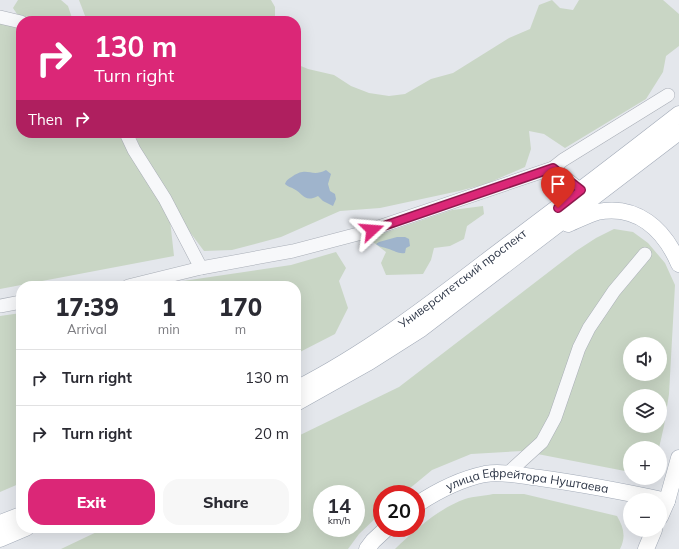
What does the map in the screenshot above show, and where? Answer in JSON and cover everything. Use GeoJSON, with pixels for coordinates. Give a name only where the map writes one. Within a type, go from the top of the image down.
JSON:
{"type":"FeatureCollection","features":[{"type":"Feature","properties":{"kind":"main road","name":"Университетский проспект"},"geometry":{"type":"LineString","coordinates":[[301,386],[352,357],[415,316],[679,114]]}},
{"type":"Feature","properties":{"kind":"main road","name":"Университетский проспект"},"geometry":{"type":"LineString","coordinates":[[301,400],[369,362],[421,330],[679,132]]}},
{"type":"Feature","properties":{"kind":"main road"},"geometry":{"type":"LineString","coordinates":[[543,236],[596,212],[616,210],[632,213],[653,226],[666,241],[679,264]]}},
{"type":"Feature","properties":{"kind":"main road"},"geometry":{"type":"LineString","coordinates":[[667,501],[679,458]]}},
{"type":"Feature","properties":{"kind":"main road","name":"улица Ефрейтора Нуштаева"},"geometry":{"type":"LineString","coordinates":[[425,500],[468,478],[487,474],[508,473],[595,486],[629,493]]}},
{"type":"Feature","properties":{"kind":"main road"},"geometry":{"type":"LineString","coordinates":[[0,523],[16,517]]}},
{"type":"Feature","properties":{"kind":"main road"},"geometry":{"type":"LineString","coordinates":[[0,539],[16,532]]}},
{"type":"Feature","properties":{"kind":"main road"},"geometry":{"type":"LineString","coordinates":[[367,549],[377,537]]}},
{"type":"Feature","properties":{"kind":"main road"},"geometry":{"type":"LineString","coordinates":[[646,549],[651,537]]}},
{"type":"Feature","properties":{"kind":"lane"},"geometry":{"type":"LineString","coordinates":[[0,17],[16,21]]}},
{"type":"Feature","properties":{"kind":"lane"},"geometry":{"type":"LineString","coordinates":[[148,281],[201,268],[293,251],[358,234],[553,168],[563,160],[668,95]]}},
{"type":"Feature","properties":{"kind":"lane"},"geometry":{"type":"LineString","coordinates":[[128,138],[134,150],[165,199],[201,268]]}},
{"type":"Feature","properties":{"kind":"lane"},"geometry":{"type":"LineString","coordinates":[[553,168],[581,190]]}},
{"type":"Feature","properties":{"kind":"lane"},"geometry":{"type":"LineString","coordinates":[[508,473],[542,442],[555,418],[579,348],[589,328],[614,291],[645,254]]}},
{"type":"Feature","properties":{"kind":"lane"},"geometry":{"type":"LineString","coordinates":[[0,306],[16,303]]}},
{"type":"Feature","properties":{"kind":"green space"},"geometry":{"type":"Polygon","coordinates":[[[18,0],[61,0],[68,6],[71,16],[18,16],[13,8],[18,0]]]}},
{"type":"Feature","properties":{"kind":"green space"},"geometry":{"type":"Polygon","coordinates":[[[79,0],[271,0],[275,7],[275,16],[85,16],[79,0]]]}},
{"type":"Feature","properties":{"kind":"green space"},"geometry":{"type":"Polygon","coordinates":[[[552,0],[560,8],[573,10],[579,0],[663,0],[679,14],[679,46],[666,56],[663,72],[646,99],[565,148],[544,134],[529,131],[531,149],[525,167],[486,184],[380,208],[340,211],[281,237],[232,250],[204,251],[186,227],[136,138],[301,138],[301,66],[334,75],[351,86],[369,93],[389,96],[405,94],[431,79],[453,73],[509,38],[530,29],[539,5],[552,0]]]}},
{"type":"Feature","properties":{"kind":"green space"},"geometry":{"type":"Polygon","coordinates":[[[0,21],[16,26],[16,138],[125,138],[170,220],[174,256],[42,281],[16,281],[16,286],[0,289],[0,21]]]}},
{"type":"Feature","properties":{"kind":"green space"},"geometry":{"type":"Polygon","coordinates":[[[483,206],[484,214],[467,226],[464,239],[450,246],[434,248],[431,260],[423,274],[386,275],[381,263],[386,252],[369,239],[452,210],[483,206]]]}},
{"type":"Feature","properties":{"kind":"green space"},"geometry":{"type":"Polygon","coordinates":[[[614,229],[633,232],[648,243],[665,263],[675,285],[667,407],[667,389],[623,389],[623,433],[662,433],[661,441],[623,441],[623,471],[522,451],[471,454],[432,470],[414,485],[373,485],[373,521],[365,528],[365,485],[313,485],[313,537],[357,537],[348,549],[61,549],[95,533],[301,533],[301,435],[399,387],[576,251],[596,238],[614,229]]]}},
{"type":"Feature","properties":{"kind":"green space"},"geometry":{"type":"Polygon","coordinates":[[[336,252],[346,268],[339,281],[348,308],[335,334],[301,351],[301,281],[183,281],[291,265],[336,252]]]}},
{"type":"Feature","properties":{"kind":"green space"},"geometry":{"type":"Polygon","coordinates":[[[16,314],[16,485],[0,492],[0,316],[16,314]]]}},
{"type":"Feature","properties":{"kind":"green space"},"geometry":{"type":"Polygon","coordinates":[[[493,494],[524,494],[617,516],[623,532],[622,545],[620,549],[395,549],[408,537],[425,537],[425,523],[455,503],[472,497],[493,494]]]}},
{"type":"Feature","properties":{"kind":"water"},"geometry":{"type":"Polygon","coordinates":[[[326,170],[331,174],[328,184],[330,191],[335,194],[336,199],[333,206],[323,201],[318,196],[310,199],[304,197],[293,188],[285,184],[288,179],[298,173],[317,173],[326,170]]]}},
{"type":"Feature","properties":{"kind":"water"},"geometry":{"type":"Polygon","coordinates":[[[397,237],[405,237],[409,239],[410,246],[406,248],[405,253],[398,253],[376,244],[379,242],[397,237]]]}},
{"type":"Feature","properties":{"kind":"route"},"geometry":{"type":"LineString","coordinates":[[372,230],[553,168],[581,190],[558,208]]}}]}
